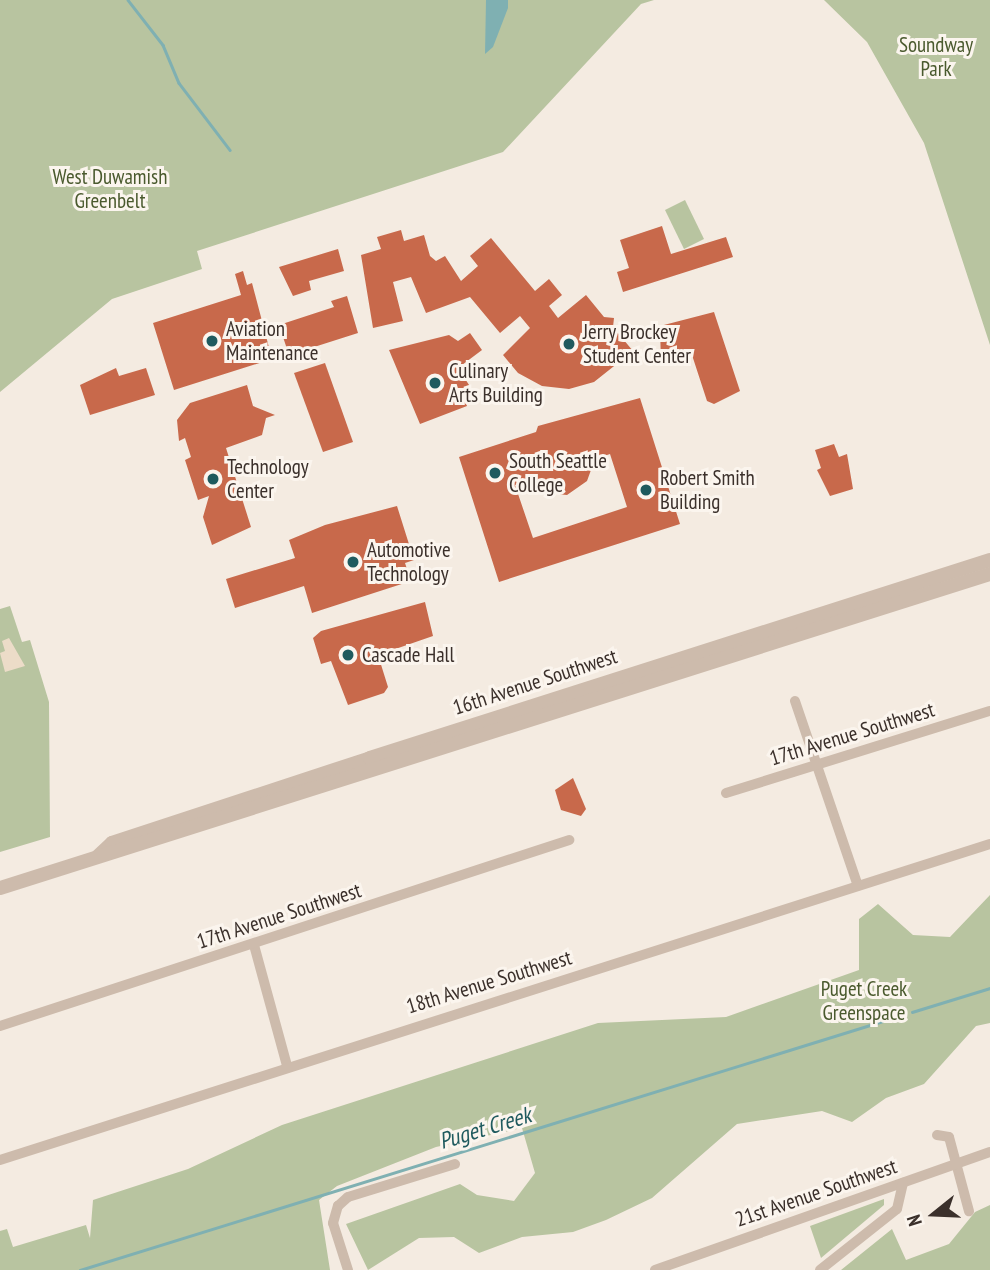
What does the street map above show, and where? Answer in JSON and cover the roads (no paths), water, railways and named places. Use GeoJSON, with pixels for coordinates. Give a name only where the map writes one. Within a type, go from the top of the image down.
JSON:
{"type":"FeatureCollection","features":[{"type":"Feature","properties":{"kind":"street","name":"16th Avenue Southwest"},"geometry":{"type":"LineString","coordinates":[[98,856],[112,843],[990,560]]}},
{"type":"Feature","properties":{"kind":"street","name":"16th Avenue Southwest"},"geometry":{"type":"LineString","coordinates":[[0,888],[98,856],[117,854],[990,575]]}},
{"type":"Feature","properties":{"kind":"street"},"geometry":{"type":"LineString","coordinates":[[795,701],[858,886]]}},
{"type":"Feature","properties":{"kind":"street","name":"17th Avenue Southwest"},"geometry":{"type":"LineString","coordinates":[[726,793],[990,711]]}},
{"type":"Feature","properties":{"kind":"street","name":"17th Avenue Southwest"},"geometry":{"type":"LineString","coordinates":[[0,1026],[569,840]]}},
{"type":"Feature","properties":{"kind":"street","name":"18th Avenue Southwest"},"geometry":{"type":"LineString","coordinates":[[0,1160],[287,1066],[990,844]]}},
{"type":"Feature","properties":{"kind":"street"},"geometry":{"type":"LineString","coordinates":[[254,945],[287,1066]]}},
{"type":"Feature","properties":{"kind":"street"},"geometry":{"type":"LineString","coordinates":[[937,1135],[949,1137],[969,1211]]}},
{"type":"Feature","properties":{"kind":"street","name":"21st Avenue Southwest"},"geometry":{"type":"LineString","coordinates":[[655,1270],[990,1152]]}},
{"type":"Feature","properties":{"kind":"street"},"geometry":{"type":"LineString","coordinates":[[348,1270],[333,1215],[348,1197],[455,1164]]}},
{"type":"Feature","properties":{"kind":"street"},"geometry":{"type":"LineString","coordinates":[[820,1270],[897,1209],[903,1183]]}},
{"type":"Feature","properties":{"kind":"water"},"geometry":{"type":"Polygon","coordinates":[[[486,0],[508,0],[508,8],[493,47],[485,54],[486,0]]]}},
{"type":"Feature","properties":{"kind":"waterway"},"geometry":{"type":"LineString","coordinates":[[128,0],[163,45],[179,83],[230,150]]}},
{"type":"Feature","properties":{"kind":"waterway","name":"Puget Creek"},"geometry":{"type":"LineString","coordinates":[[912,1012],[990,988]]}},
{"type":"Feature","properties":{"kind":"waterway","name":"Puget Creek"},"geometry":{"type":"LineString","coordinates":[[80,1270],[899,1016]]}},
{"type":"Feature","properties":{"kind":"place","name":"Aviation Maintenance"},"geometry":{"type":"Point","coordinates":[212,341]}},
{"type":"Feature","properties":{"kind":"place","name":"Jerry Brockey Student Center"},"geometry":{"type":"Point","coordinates":[569,344]}},
{"type":"Feature","properties":{"kind":"place","name":"Culinary Arts Building"},"geometry":{"type":"Point","coordinates":[435,383]}},
{"type":"Feature","properties":{"kind":"place","name":"South Seattle College"},"geometry":{"type":"Point","coordinates":[495,473]}},
{"type":"Feature","properties":{"kind":"place","name":"Technology Center"},"geometry":{"type":"Point","coordinates":[213,479]}},
{"type":"Feature","properties":{"kind":"place","name":"Robert Smith Building"},"geometry":{"type":"Point","coordinates":[646,490]}},
{"type":"Feature","properties":{"kind":"place","name":"Automotive Technology"},"geometry":{"type":"Point","coordinates":[353,562]}},
{"type":"Feature","properties":{"kind":"place","name":"Cascade Hall"},"geometry":{"type":"Point","coordinates":[348,655]}},
{"type":"Feature","properties":{"kind":"park label","name":"Soundway Park"},"geometry":{"type":"Point","coordinates":[936,57]}},
{"type":"Feature","properties":{"kind":"park label","name":"West Duwamish Greenbelt"},"geometry":{"type":"Point","coordinates":[110,189]}},
{"type":"Feature","properties":{"kind":"park label","name":"Puget Creek Greenspace"},"geometry":{"type":"Point","coordinates":[864,1001]}}]}
